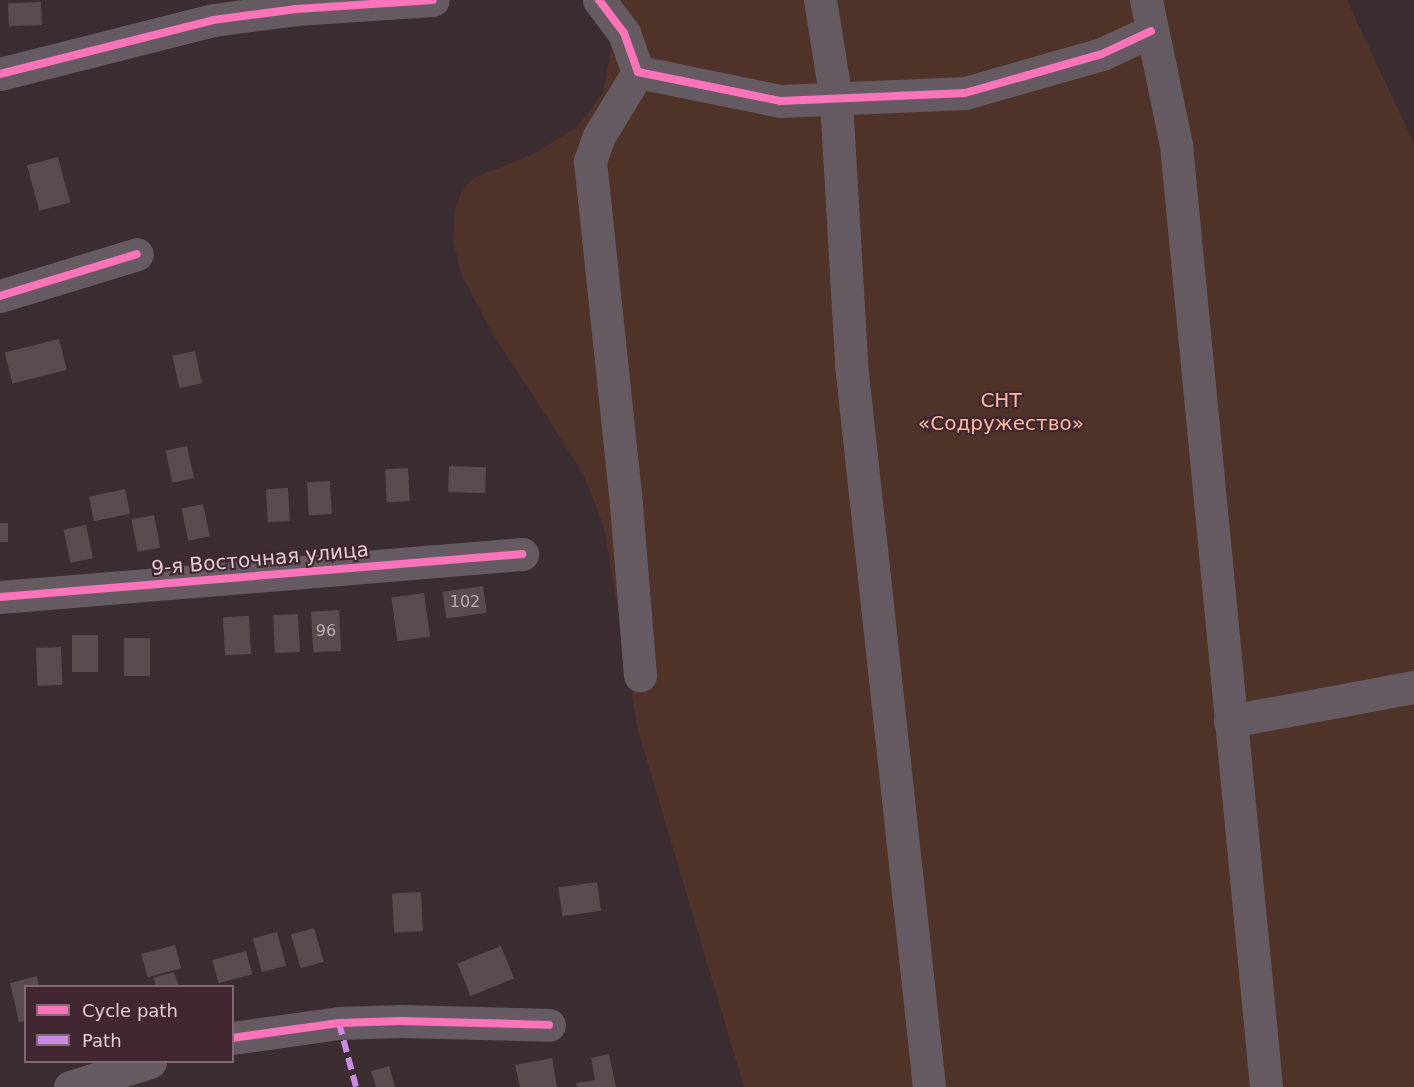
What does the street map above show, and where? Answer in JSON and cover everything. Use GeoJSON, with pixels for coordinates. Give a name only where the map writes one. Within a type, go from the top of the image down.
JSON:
{"type":"FeatureCollection","features":[{"type":"Feature","properties":{"kind":"street"},"geometry":{"type":"LineString","coordinates":[[0,74],[213,20],[296,9],[433,0]]}},
{"type":"Feature","properties":{"kind":"street"},"geometry":{"type":"LineString","coordinates":[[599,0],[624,33],[638,72]]}},
{"type":"Feature","properties":{"kind":"street"},"geometry":{"type":"LineString","coordinates":[[820,0],[836,100],[851,364],[929,1087]]}},
{"type":"Feature","properties":{"kind":"street"},"geometry":{"type":"LineString","coordinates":[[638,72],[780,101],[965,93],[1102,54],[1148,16],[1176,145],[1266,1087]]}},
{"type":"Feature","properties":{"kind":"street"},"geometry":{"type":"LineString","coordinates":[[638,72],[599,136],[590,161],[626,505],[640,675]]}},
{"type":"Feature","properties":{"kind":"street"},"geometry":{"type":"LineString","coordinates":[[0,296],[137,254]]}},
{"type":"Feature","properties":{"kind":"street","name":"9-я Восточная улица"},"geometry":{"type":"LineString","coordinates":[[0,597],[522,554]]}},
{"type":"Feature","properties":{"kind":"street"},"geometry":{"type":"LineString","coordinates":[[1230,721],[1414,687]]}},
{"type":"Feature","properties":{"kind":"street"},"geometry":{"type":"LineString","coordinates":[[234,1038],[339,1023],[400,1021],[549,1025]]}},
{"type":"Feature","properties":{"kind":"street"},"geometry":{"type":"LineString","coordinates":[[70,1087],[147,1063]]}},
{"type":"Feature","properties":{"kind":"green space","name":"СНТ «Содружество»"},"geometry":{"type":"Polygon","coordinates":[[[603,0],[1347,0],[1414,144],[1414,1087],[744,1087],[638,730],[604,527],[584,475],[491,331],[460,271],[453,238],[455,209],[462,191],[472,179],[536,153],[578,126],[603,93],[611,51],[603,0]]]}},
{"type":"Feature","properties":{"kind":"building"},"geometry":{"type":"Polygon","coordinates":[[[41,2],[42,25],[9,26],[8,3],[41,2]]]}},
{"type":"Feature","properties":{"kind":"building"},"geometry":{"type":"Polygon","coordinates":[[[58,157],[70,202],[39,211],[27,165],[58,157]]]}},
{"type":"Feature","properties":{"kind":"building"},"geometry":{"type":"Polygon","coordinates":[[[59,339],[67,370],[12,384],[5,353],[59,339]]]}},
{"type":"Feature","properties":{"kind":"building"},"geometry":{"type":"Polygon","coordinates":[[[195,351],[202,383],[179,388],[173,356],[195,351]]]}},
{"type":"Feature","properties":{"kind":"building"},"geometry":{"type":"Polygon","coordinates":[[[187,446],[194,478],[172,483],[165,451],[187,446]]]}},
{"type":"Feature","properties":{"kind":"building"},"geometry":{"type":"Polygon","coordinates":[[[449,466],[486,467],[485,493],[448,492],[449,466]]]}},
{"type":"Feature","properties":{"kind":"building"},"geometry":{"type":"Polygon","coordinates":[[[408,468],[410,501],[387,502],[385,469],[408,468]]]}},
{"type":"Feature","properties":{"kind":"building"},"geometry":{"type":"Polygon","coordinates":[[[330,481],[332,514],[309,515],[307,482],[330,481]]]}},
{"type":"Feature","properties":{"kind":"building"},"geometry":{"type":"Polygon","coordinates":[[[288,488],[290,521],[268,522],[266,489],[288,488]]]}},
{"type":"Feature","properties":{"kind":"building"},"geometry":{"type":"Polygon","coordinates":[[[125,489],[130,513],[94,521],[89,497],[125,489]]]}},
{"type":"Feature","properties":{"kind":"building"},"geometry":{"type":"Polygon","coordinates":[[[203,504],[210,536],[188,541],[181,509],[203,504]]]}},
{"type":"Feature","properties":{"kind":"building"},"geometry":{"type":"Polygon","coordinates":[[[154,515],[160,547],[138,552],[131,519],[154,515]]]}},
{"type":"Feature","properties":{"kind":"building"},"geometry":{"type":"Polygon","coordinates":[[[0,523],[8,523],[8,542],[0,542],[0,523]]]}},
{"type":"Feature","properties":{"kind":"building"},"geometry":{"type":"Polygon","coordinates":[[[86,525],[93,558],[71,563],[64,530],[86,525]]]}},
{"type":"Feature","properties":{"kind":"building"},"geometry":{"type":"Polygon","coordinates":[[[483,586],[487,613],[446,618],[442,592],[483,586]]]}},
{"type":"Feature","properties":{"kind":"building"},"geometry":{"type":"Polygon","coordinates":[[[424,593],[430,637],[397,641],[391,598],[424,593]]]}},
{"type":"Feature","properties":{"kind":"building"},"geometry":{"type":"Polygon","coordinates":[[[339,610],[341,651],[313,652],[311,611],[339,610]]]}},
{"type":"Feature","properties":{"kind":"building"},"geometry":{"type":"Polygon","coordinates":[[[298,614],[300,652],[275,653],[273,615],[298,614]]]}},
{"type":"Feature","properties":{"kind":"building"},"geometry":{"type":"Polygon","coordinates":[[[249,616],[251,654],[225,655],[223,617],[249,616]]]}},
{"type":"Feature","properties":{"kind":"building"},"geometry":{"type":"Polygon","coordinates":[[[72,635],[98,635],[98,672],[72,672],[72,635]]]}},
{"type":"Feature","properties":{"kind":"building"},"geometry":{"type":"Polygon","coordinates":[[[124,638],[150,638],[150,676],[124,676],[124,638]]]}},
{"type":"Feature","properties":{"kind":"building"},"geometry":{"type":"Polygon","coordinates":[[[61,647],[62,685],[37,686],[36,648],[61,647]]]}},
{"type":"Feature","properties":{"kind":"building"},"geometry":{"type":"Polygon","coordinates":[[[597,882],[601,911],[562,916],[558,887],[597,882]]]}},
{"type":"Feature","properties":{"kind":"building"},"geometry":{"type":"Polygon","coordinates":[[[421,892],[423,931],[394,932],[392,894],[421,892]]]}},
{"type":"Feature","properties":{"kind":"building"},"geometry":{"type":"Polygon","coordinates":[[[314,928],[324,962],[301,968],[291,935],[314,928]]]}},
{"type":"Feature","properties":{"kind":"building"},"geometry":{"type":"Polygon","coordinates":[[[277,932],[286,966],[262,972],[253,938],[277,932]]]}},
{"type":"Feature","properties":{"kind":"building"},"geometry":{"type":"Polygon","coordinates":[[[175,945],[181,968],[147,977],[141,954],[175,945]]]}},
{"type":"Feature","properties":{"kind":"building"},"geometry":{"type":"Polygon","coordinates":[[[501,946],[514,978],[471,996],[457,964],[501,946]]]}},
{"type":"Feature","properties":{"kind":"building"},"geometry":{"type":"Polygon","coordinates":[[[246,951],[252,974],[218,983],[212,960],[246,951]]]}},
{"type":"Feature","properties":{"kind":"building"},"geometry":{"type":"Polygon","coordinates":[[[174,972],[179,985],[156,985],[153,978],[174,972]]]}},
{"type":"Feature","properties":{"kind":"building"},"geometry":{"type":"Polygon","coordinates":[[[37,976],[39,985],[24,985],[24,1021],[19,1022],[10,983],[37,976]]]}},
{"type":"Feature","properties":{"kind":"building"},"geometry":{"type":"Polygon","coordinates":[[[609,1054],[616,1087],[577,1087],[576,1083],[595,1080],[591,1058],[609,1054]]]}},
{"type":"Feature","properties":{"kind":"building"},"geometry":{"type":"Polygon","coordinates":[[[552,1058],[557,1087],[520,1087],[515,1065],[552,1058]]]}},
{"type":"Feature","properties":{"kind":"building"},"geometry":{"type":"Polygon","coordinates":[[[389,1066],[395,1087],[376,1087],[371,1071],[389,1066]]]}},
{"type":"Feature","properties":{"kind":"marked path"},"geometry":{"type":"LineString","coordinates":[[339,1023],[356,1087]]}},
{"type":"Feature","properties":{"kind":"cycle path"},"geometry":{"type":"LineString","coordinates":[[0,74],[213,20],[296,9],[433,0]]}},
{"type":"Feature","properties":{"kind":"cycle path"},"geometry":{"type":"LineString","coordinates":[[599,0],[624,33],[638,72],[780,101],[965,93],[1102,54],[1151,31]]}},
{"type":"Feature","properties":{"kind":"cycle path"},"geometry":{"type":"LineString","coordinates":[[0,296],[137,254]]}},
{"type":"Feature","properties":{"kind":"cycle path"},"geometry":{"type":"LineString","coordinates":[[0,597],[522,554]]}},
{"type":"Feature","properties":{"kind":"cycle path"},"geometry":{"type":"LineString","coordinates":[[234,1038],[339,1023],[401,1021],[549,1025]]}}]}
